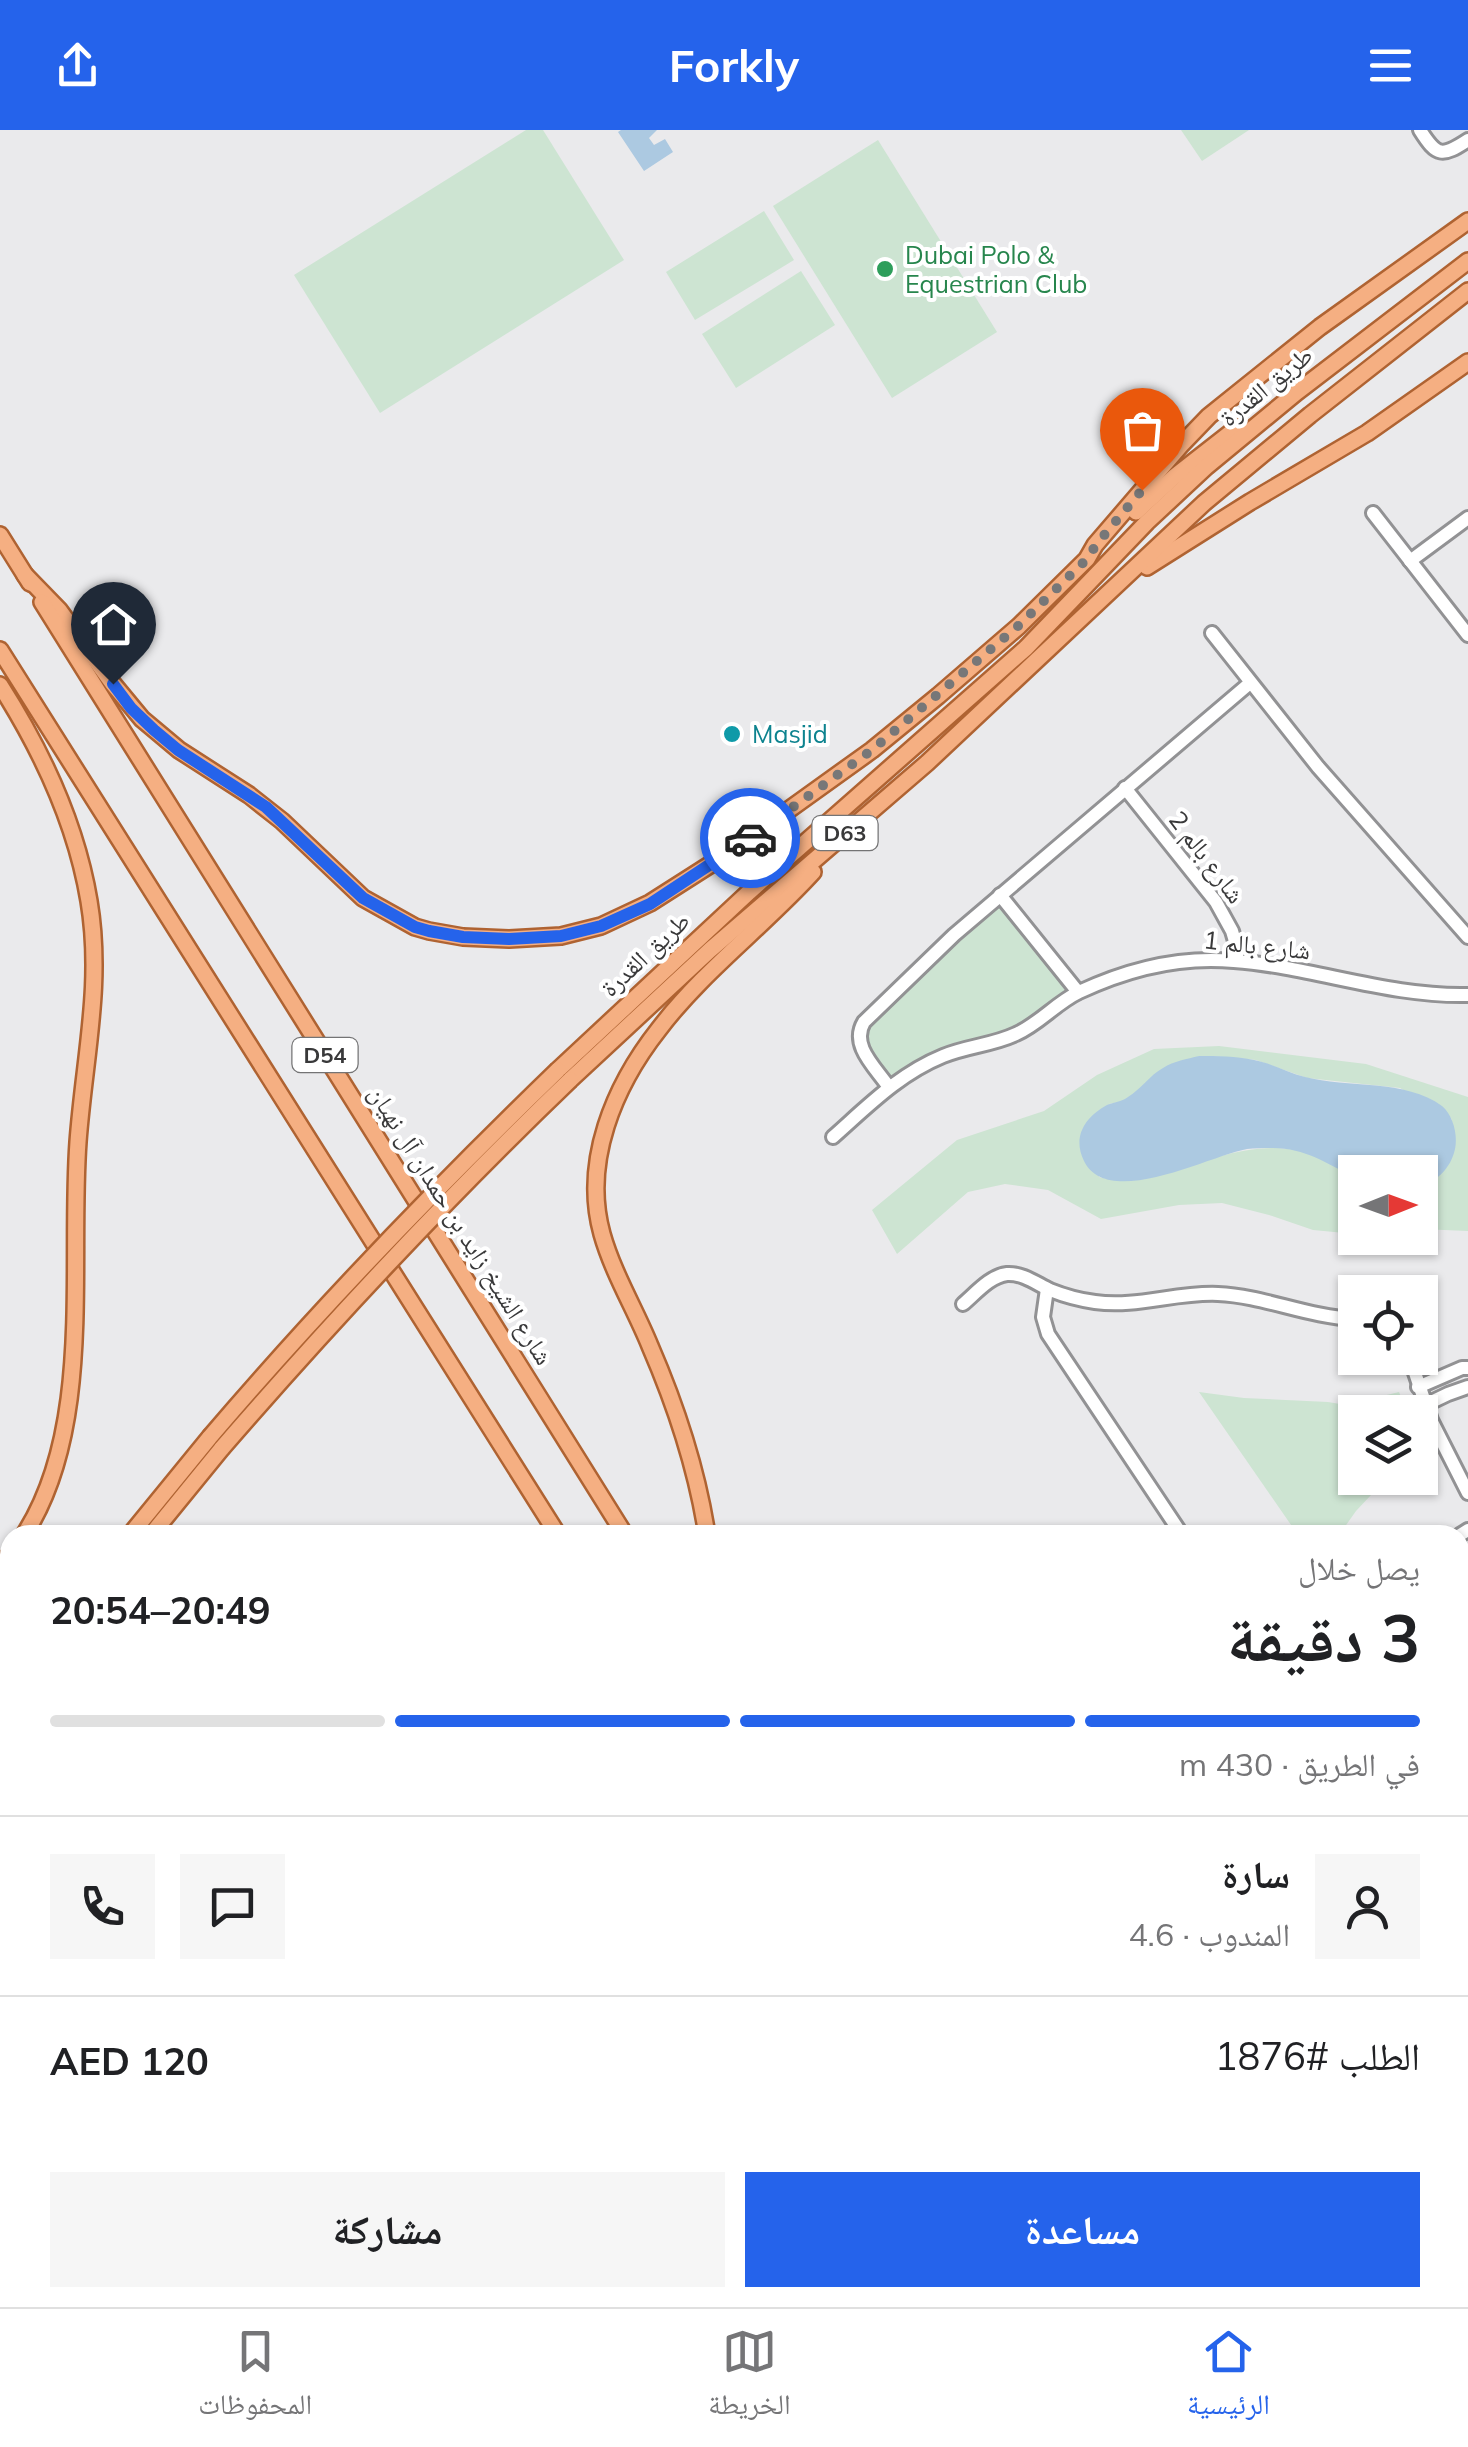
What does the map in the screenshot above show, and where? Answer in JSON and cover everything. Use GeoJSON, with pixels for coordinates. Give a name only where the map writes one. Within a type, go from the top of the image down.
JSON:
{"type":"FeatureCollection","features":[{"type":"Feature","properties":{"kind":"main road","name":"طريق القدرة"},"geometry":{"type":"LineString","coordinates":[[25,576],[59,610],[131,708],[178,750],[249,794],[282,820],[363,898],[415,927],[447,935],[509,939],[561,936],[601,926],[650,904],[872,750],[1018,626],[1087,559],[1180,445],[1209,416],[1320,327],[1468,221]]}},
{"type":"Feature","properties":{"kind":"main road","name":"طريق القدرة"},"geometry":{"type":"LineString","coordinates":[[139,1525],[564,1075],[737,903],[1026,648],[1186,485],[1297,392],[1468,261]]}},
{"type":"Feature","properties":{"kind":"main road","name":"طريق القدرة"},"geometry":{"type":"LineString","coordinates":[[564,1075],[928,763],[1220,491],[1468,292]]}},
{"type":"Feature","properties":{"kind":"main road","name":"طريق القدرة"},"geometry":{"type":"LineString","coordinates":[[1118,585],[1342,449],[1468,362]]}},
{"type":"Feature","properties":{"kind":"main road"},"geometry":{"type":"LineString","coordinates":[[1087,559],[1174,477],[1256,414],[1297,392]]}},
{"type":"Feature","properties":{"kind":"main road","name":"شارع الشيخ زايد بن حمدان آل نهيان"},"geometry":{"type":"LineString","coordinates":[[0,535],[619,1525]]}},
{"type":"Feature","properties":{"kind":"main road","name":"D54"},"geometry":{"type":"LineString","coordinates":[[0,650],[552,1525]]}},
{"type":"Feature","properties":{"kind":"main road"},"geometry":{"type":"LineString","coordinates":[[0,685],[30,734],[68,820],[84,875],[95,957],[94,1008],[78,1140],[75,1320],[65,1426],[51,1480],[30,1525]]}},
{"type":"Feature","properties":{"kind":"main road"},"geometry":{"type":"LineString","coordinates":[[705,1525],[691,1461],[671,1398],[602,1234],[596,1200],[599,1150],[619,1095],[657,1032],[809,876],[844,833]]}},
{"type":"Feature","properties":{"kind":"main road","name":"طريق القدرة"},"geometry":{"type":"LineString","coordinates":[[158,1525],[216,1442]]}},
{"type":"Feature","properties":{"kind":"street"},"geometry":{"type":"LineString","coordinates":[[1420,130],[1430,146],[1440,152],[1452,150],[1464,137]]}},
{"type":"Feature","properties":{"kind":"street"},"geometry":{"type":"LineString","coordinates":[[1374,514],[1468,635]]}},
{"type":"Feature","properties":{"kind":"street"},"geometry":{"type":"LineString","coordinates":[[1410,562],[1468,518]]}},
{"type":"Feature","properties":{"kind":"street"},"geometry":{"type":"LineString","coordinates":[[1212,634],[1352,807],[1468,937]]}},
{"type":"Feature","properties":{"kind":"street"},"geometry":{"type":"LineString","coordinates":[[888,1086],[862,1048],[858,1039],[860,1027],[954,935],[1250,683]]}},
{"type":"Feature","properties":{"kind":"street","name":"شارع بالم 2"},"geometry":{"type":"LineString","coordinates":[[1126,788],[1222,912],[1235,940],[1237,961]]}},
{"type":"Feature","properties":{"kind":"street"},"geometry":{"type":"LineString","coordinates":[[1000,895],[1078,992]]}},
{"type":"Feature","properties":{"kind":"street","name":"شارع بالم 1"},"geometry":{"type":"LineString","coordinates":[[833,1137],[888,1086],[922,1065],[1012,1036],[1078,992],[1154,966],[1192,960],[1237,961],[1405,992],[1468,996]]}},
{"type":"Feature","properties":{"kind":"street"},"geometry":{"type":"LineString","coordinates":[[963,1304],[1002,1275],[1020,1276],[1079,1299],[1115,1304],[1198,1294],[1229,1295],[1338,1317]]}},
{"type":"Feature","properties":{"kind":"street"},"geometry":{"type":"LineString","coordinates":[[1047,1289],[1043,1317],[1048,1334],[1175,1525]]}},
{"type":"Feature","properties":{"kind":"street"},"geometry":{"type":"LineString","coordinates":[[1418,1388],[1466,1366]]}},
{"type":"Feature","properties":{"kind":"street"},"geometry":{"type":"LineString","coordinates":[[1438,1400],[1468,1387],[1460,1380],[1466,1366]]}},
{"type":"Feature","properties":{"kind":"street"},"geometry":{"type":"LineString","coordinates":[[1415,1375],[1421,1395]]}},
{"type":"Feature","properties":{"kind":"street"},"geometry":{"type":"LineString","coordinates":[[1438,1434],[1468,1492]]}},
{"type":"Feature","properties":{"kind":"green space"},"geometry":{"type":"Polygon","coordinates":[[[526,130],[543,130],[624,260],[380,413],[294,275],[526,130]]]}},
{"type":"Feature","properties":{"kind":"green space"},"geometry":{"type":"Polygon","coordinates":[[[1181,130],[1249,130],[1202,161],[1181,130]]]}},
{"type":"Feature","properties":{"kind":"green space","name":"Dubai Polo & Equestrian Club"},"geometry":{"type":"Polygon","coordinates":[[[878,140],[997,332],[892,398],[773,206],[878,140]]]}},
{"type":"Feature","properties":{"kind":"green space"},"geometry":{"type":"Polygon","coordinates":[[[764,211],[794,260],[695,320],[666,272],[764,211]]]}},
{"type":"Feature","properties":{"kind":"green space"},"geometry":{"type":"Polygon","coordinates":[[[801,271],[835,325],[736,388],[702,334],[801,271]]]}},
{"type":"Feature","properties":{"kind":"green space"},"geometry":{"type":"Polygon","coordinates":[[[997,901],[1071,995],[1035,1020],[891,1083],[866,1046],[864,1027],[997,901]]]}},
{"type":"Feature","properties":{"kind":"green space"},"geometry":{"type":"Polygon","coordinates":[[[1219,1046],[1366,1064],[1468,1097],[1468,1231],[1438,1230],[1438,1177],[1453,1150],[1451,1118],[1400,1088],[1307,1078],[1256,1060],[1199,1056],[1124,1101],[1109,1104],[1099,1177],[1133,1180],[1240,1152],[1296,1150],[1338,1168],[1338,1232],[1313,1230],[1222,1203],[1179,1205],[1101,1219],[1048,1190],[1005,1184],[968,1192],[897,1254],[872,1210],[957,1140],[1044,1111],[1097,1075],[1154,1049],[1219,1046]]]}},
{"type":"Feature","properties":{"kind":"green space"},"geometry":{"type":"Polygon","coordinates":[[[1199,1392],[1338,1404],[1338,1495],[1371,1495],[1346,1525],[1291,1525],[1199,1392]]]}},
{"type":"Feature","properties":{"kind":"water"},"geometry":{"type":"Polygon","coordinates":[[[657,130],[649,138],[654,145],[665,139],[673,152],[644,171],[618,132],[657,130]]]}},
{"type":"Feature","properties":{"kind":"water"},"geometry":{"type":"Polygon","coordinates":[[[1199,1056],[1226,1056],[1267,1063],[1305,1077],[1394,1088],[1428,1097],[1442,1106],[1452,1120],[1456,1138],[1453,1156],[1438,1177],[1438,1155],[1338,1155],[1338,1169],[1282,1148],[1247,1149],[1136,1181],[1114,1181],[1096,1175],[1084,1161],[1079,1144],[1087,1122],[1092,1115],[1133,1094],[1154,1074],[1199,1056]]]}},
{"type":"Feature","properties":{"kind":"way so far"},"geometry":{"type":"LineString","coordinates":[[750,838],[872,750],[1018,626],[1087,559],[1142,490]]}},
{"type":"Feature","properties":{"kind":"place","name":"Dubai Polo & Equestrian Club"},"geometry":{"type":"Point","coordinates":[885,269]}},
{"type":"Feature","properties":{"kind":"place","name":"Masjid"},"geometry":{"type":"Point","coordinates":[732,734]}},
{"type":"Feature","properties":{"kind":"route"},"geometry":{"type":"LineString","coordinates":[[113,684],[154,730],[266,807],[363,898],[429,931],[509,939],[561,936],[601,926],[650,904],[750,838]]}}]}
